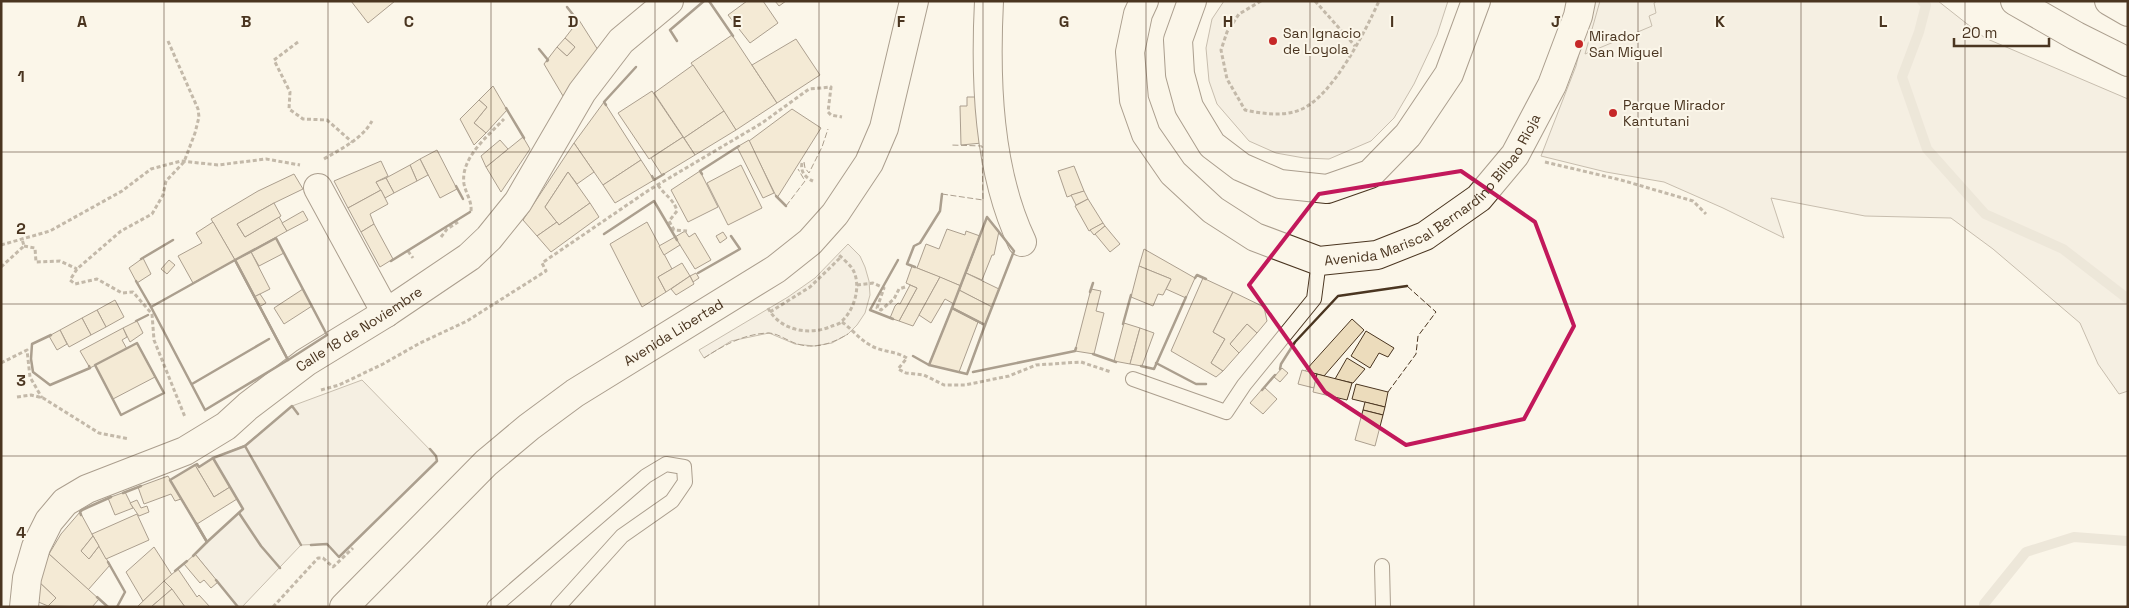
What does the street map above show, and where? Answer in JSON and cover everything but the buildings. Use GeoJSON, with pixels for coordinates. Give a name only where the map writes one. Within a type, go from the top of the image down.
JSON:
{"type":"FeatureCollection","features":[{"type":"Feature","properties":{"kind":"main road","name":"Calle 18 de Noviembre"},"geometry":{"type":"LineString","coordinates":[[24,607],[27,578],[36,547],[49,520],[64,502],[87,489],[184,451],[226,426],[248,406],[306,362],[386,313],[469,257],[489,238],[518,202],[582,92],[621,41],[669,1]]}},
{"type":"Feature","properties":{"kind":"main road","name":"Avenida Libertad"},"geometry":{"type":"LineString","coordinates":[[344,607],[486,462],[528,427],[575,393],[754,284],[776,269],[818,234],[835,214],[869,163],[884,128],[914,1]]}},
{"type":"Feature","properties":{"kind":"main road"},"geometry":{"type":"LineString","coordinates":[[989,1],[990,93],[995,144],[1006,204],[1022,242]]}},
{"type":"Feature","properties":{"kind":"main road","name":"Avenida Mariscal Bernardino Bilbao Rioja"},"geometry":{"type":"LineString","coordinates":[[1144,1],[1138,14],[1130,52],[1134,100],[1146,134],[1173,173],[1213,210],[1255,237],[1319,261],[1377,255],[1426,236],[1479,198],[1514,155],[1552,85],[1578,16],[1581,1]]}},
{"type":"Feature","properties":{"kind":"main road"},"geometry":{"type":"LineString","coordinates":[[1192,1],[1178,40],[1180,74],[1189,107],[1212,145],[1241,167],[1280,184],[1327,189],[1370,174],[1408,135],[1449,74],[1476,1]]}},
{"type":"Feature","properties":{"kind":"main road"},"geometry":{"type":"LineString","coordinates":[[2015,1],[2076,36],[2128,62]]}},
{"type":"Feature","properties":{"kind":"main road"},"geometry":{"type":"LineString","coordinates":[[2109,1],[2128,12]]}},
{"type":"Feature","properties":{"kind":"main road"},"geometry":{"type":"LineString","coordinates":[[312,179],[386,313]]}},
{"type":"Feature","properties":{"kind":"lane"},"geometry":{"type":"LineString","coordinates":[[1133,380],[1226,412],[1244,385],[1314,299],[1319,261]]}},
{"type":"Feature","properties":{"kind":"lane"},"geometry":{"type":"LineString","coordinates":[[494,607],[646,476],[666,464],[684,467],[685,482],[672,501],[622,536],[558,607]]}},
{"type":"Feature","properties":{"kind":"lane"},"geometry":{"type":"LineString","coordinates":[[1382,566],[1383,607]]}},
{"type":"Feature","properties":{"kind":"path"},"geometry":{"type":"LineString","coordinates":[[1261,1],[1239,14],[1227,32],[1222,50],[1228,79],[1245,110],[1264,115],[1290,113],[1302,109],[1317,99],[1340,72],[1369,24],[1379,1]]}},
{"type":"Feature","properties":{"kind":"path"},"geometry":{"type":"LineString","coordinates":[[1315,1],[1356,46]]}},
{"type":"Feature","properties":{"kind":"path"},"geometry":{"type":"LineString","coordinates":[[168,41],[198,109],[195,133],[184,162],[166,181],[163,195],[152,214],[121,231],[77,269],[70,280],[75,284],[97,279],[122,293],[133,292],[152,314],[154,340],[185,418],[180,422]]}},
{"type":"Feature","properties":{"kind":"path"},"geometry":{"type":"LineString","coordinates":[[298,42],[274,60],[290,92],[289,109],[303,119],[327,120],[352,142]]}},
{"type":"Feature","properties":{"kind":"path"},"geometry":{"type":"LineString","coordinates":[[313,393],[348,381],[466,321],[546,271],[542,263],[658,185],[762,123],[809,89],[831,87],[828,112],[831,115],[842,117]]}},
{"type":"Feature","properties":{"kind":"path"},"geometry":{"type":"LineString","coordinates":[[470,216],[472,206],[464,183],[469,159],[476,148],[504,119]]}},
{"type":"Feature","properties":{"kind":"path"},"geometry":{"type":"LineString","coordinates":[[1,245],[50,231],[122,191],[151,169],[181,161],[218,165],[266,159],[280,160],[304,167],[312,179],[366,130],[372,120]]}},
{"type":"Feature","properties":{"kind":"path"},"geometry":{"type":"LineString","coordinates":[[1514,155],[1621,180],[1693,201],[1706,214]]}},
{"type":"Feature","properties":{"kind":"path"},"geometry":{"type":"LineString","coordinates":[[802,163],[801,167],[805,176],[813,181]]}},
{"type":"Feature","properties":{"kind":"path"},"geometry":{"type":"LineString","coordinates":[[658,185],[664,196],[671,199],[675,206],[676,211],[670,221],[674,230],[687,231]]}},
{"type":"Feature","properties":{"kind":"path"},"geometry":{"type":"LineString","coordinates":[[463,220],[447,229],[436,244],[463,251],[469,257]]}},
{"type":"Feature","properties":{"kind":"path"},"geometry":{"type":"LineString","coordinates":[[754,284],[770,312],[786,326],[800,331],[820,331],[842,322],[854,306],[857,285],[851,267],[818,234]]}},
{"type":"Feature","properties":{"kind":"path"},"geometry":{"type":"LineString","coordinates":[[22,239],[24,246]]}},
{"type":"Feature","properties":{"kind":"path"},"geometry":{"type":"LineString","coordinates":[[24,246],[35,248],[36,262],[60,261],[77,269]]}},
{"type":"Feature","properties":{"kind":"path"},"geometry":{"type":"LineString","coordinates":[[1,267],[24,246]]}},
{"type":"Feature","properties":{"kind":"path"},"geometry":{"type":"LineString","coordinates":[[770,312],[810,287],[841,257]]}},
{"type":"Feature","properties":{"kind":"path"},"geometry":{"type":"LineString","coordinates":[[857,285],[873,283],[884,288],[877,308],[880,310],[894,299],[899,289],[905,287]]}},
{"type":"Feature","properties":{"kind":"path"},"geometry":{"type":"LineString","coordinates":[[842,322],[870,345],[907,358],[898,369],[906,373],[924,376],[944,385],[965,385],[1009,376],[1036,365],[1081,362],[1133,380]]}},
{"type":"Feature","properties":{"kind":"path"},"geometry":{"type":"LineString","coordinates":[[1,364],[27,350],[30,377],[43,398]]}},
{"type":"Feature","properties":{"kind":"path"},"geometry":{"type":"LineString","coordinates":[[17,397],[31,395],[43,398],[99,433],[122,439],[136,439]]}},
{"type":"Feature","properties":{"kind":"path"},"geometry":{"type":"LineString","coordinates":[[273,607],[318,558],[323,558],[333,567],[353,548]]}},
{"type":"Feature","properties":{"kind":"highlighted area"},"geometry":{"type":"Polygon","coordinates":[[[1461,171],[1535,222],[1574,326],[1524,419],[1406,445],[1325,392],[1249,285],[1319,194],[1461,171]]]}},
{"type":"Feature","properties":{"kind":"shaded area"},"geometry":{"type":"Polygon","coordinates":[[[1224,1],[1448,1],[1437,35],[1414,84],[1394,118],[1371,141],[1329,159],[1304,158],[1276,153],[1249,141],[1217,104],[1209,81],[1206,48],[1212,19],[1224,1]]]}},
{"type":"Feature","properties":{"kind":"shaded area"},"geometry":{"type":"Polygon","coordinates":[[[1592,1],[1938,1],[1985,38],[2128,99],[2128,391],[2119,394],[2098,364],[2080,323],[1993,249],[1951,218],[1865,216],[1771,198],[1784,238],[1664,182],[1606,172],[1541,156],[1576,66],[1592,1]]]}},
{"type":"Feature","properties":{"kind":"shaded area"},"geometry":{"type":"Polygon","coordinates":[[[1600,1],[1657,1],[1654,3],[1656,13],[1649,16],[1652,26],[1585,54],[1600,1]]]}},
{"type":"Feature","properties":{"kind":"shaded area"},"geometry":{"type":"Polygon","coordinates":[[[848,244],[860,256],[865,267],[870,295],[865,313],[848,334],[832,343],[814,346],[795,344],[769,333],[731,341],[704,358],[699,350],[788,297],[815,278],[848,244]]]}},
{"type":"Feature","properties":{"kind":"shaded area"},"geometry":{"type":"Polygon","coordinates":[[[362,380],[436,456],[437,461],[339,557],[327,544],[301,545],[242,607],[238,607],[195,554],[243,509],[213,458],[245,445],[292,406],[362,380]]]}},
{"type":"Feature","properties":{"kind":"waterway"},"geometry":{"type":"LineString","coordinates":[[1922,1],[1926,5],[1919,32],[1902,77],[1927,149],[1985,214],[2063,249],[2128,299]]}},
{"type":"Feature","properties":{"kind":"waterway"},"geometry":{"type":"LineString","coordinates":[[1984,604],[2026,552],[2074,537],[2127,541]]}},
{"type":"Feature","properties":{"kind":"fence"},"geometry":{"type":"LineString","coordinates":[[804,162],[805,168],[809,173],[822,147],[828,129]]}},
{"type":"Feature","properties":{"kind":"fence"},"geometry":{"type":"LineString","coordinates":[[942,194],[983,200],[982,146],[950,145]]}},
{"type":"Feature","properties":{"kind":"fence"},"geometry":{"type":"LineString","coordinates":[[786,206],[805,181],[798,169]]}},
{"type":"Feature","properties":{"kind":"fence"},"geometry":{"type":"LineString","coordinates":[[1388,392],[1416,354],[1418,336],[1436,312],[1407,286]]}},
{"type":"Feature","properties":{"kind":"fence"},"geometry":{"type":"LineString","coordinates":[[704,358],[734,341],[759,334],[774,334],[805,346],[827,344],[848,334]]}},
{"type":"Feature","properties":{"kind":"wall"},"geometry":{"type":"LineString","coordinates":[[677,41],[670,30],[704,1]]}},
{"type":"Feature","properties":{"kind":"wall"},"geometry":{"type":"LineString","coordinates":[[709,1],[733,36]]}},
{"type":"Feature","properties":{"kind":"wall"},"geometry":{"type":"LineString","coordinates":[[567,7],[578,21]]}},
{"type":"Feature","properties":{"kind":"wall"},"geometry":{"type":"LineString","coordinates":[[539,49],[547,61]]}},
{"type":"Feature","properties":{"kind":"wall"},"geometry":{"type":"LineString","coordinates":[[606,105],[604,102],[636,67]]}},
{"type":"Feature","properties":{"kind":"wall"},"geometry":{"type":"LineString","coordinates":[[506,108],[524,138]]}},
{"type":"Feature","properties":{"kind":"wall"},"geometry":{"type":"LineString","coordinates":[[702,174],[700,171],[739,146]]}},
{"type":"Feature","properties":{"kind":"wall"},"geometry":{"type":"LineString","coordinates":[[652,176],[654,180],[664,174]]}},
{"type":"Feature","properties":{"kind":"wall"},"geometry":{"type":"LineString","coordinates":[[456,186],[463,199]]}},
{"type":"Feature","properties":{"kind":"wall"},"geometry":{"type":"LineString","coordinates":[[915,267],[907,264],[914,246],[920,243],[940,211],[942,194]]}},
{"type":"Feature","properties":{"kind":"wall"},"geometry":{"type":"LineString","coordinates":[[776,196],[786,206]]}},
{"type":"Feature","properties":{"kind":"wall"},"geometry":{"type":"LineString","coordinates":[[604,234],[654,201],[677,240]]}},
{"type":"Feature","properties":{"kind":"wall"},"geometry":{"type":"LineString","coordinates":[[391,261],[470,212]]}},
{"type":"Feature","properties":{"kind":"wall"},"geometry":{"type":"LineString","coordinates":[[987,217],[1014,251],[985,325],[952,308],[987,217]]}},
{"type":"Feature","properties":{"kind":"wall"},"geometry":{"type":"LineString","coordinates":[[698,273],[740,249],[731,236]]}},
{"type":"Feature","properties":{"kind":"wall"},"geometry":{"type":"LineString","coordinates":[[276,238],[327,335],[288,360],[235,260],[276,238]]}},
{"type":"Feature","properties":{"kind":"wall"},"geometry":{"type":"LineString","coordinates":[[141,259],[173,240]]}},
{"type":"Feature","properties":{"kind":"wall"},"geometry":{"type":"LineString","coordinates":[[235,260],[288,360],[205,410],[151,307],[235,260]]}},
{"type":"Feature","properties":{"kind":"wall"},"geometry":{"type":"LineString","coordinates":[[893,319],[870,310],[898,260]]}},
{"type":"Feature","properties":{"kind":"wall"},"geometry":{"type":"LineString","coordinates":[[1195,278],[1197,275],[1206,279]]}},
{"type":"Feature","properties":{"kind":"wall"},"geometry":{"type":"LineString","coordinates":[[136,281],[151,307]]}},
{"type":"Feature","properties":{"kind":"wall"},"geometry":{"type":"LineString","coordinates":[[1090,292],[1093,283]]}},
{"type":"Feature","properties":{"kind":"wall"},"geometry":{"type":"LineString","coordinates":[[1280,369],[1281,364],[1295,342],[1338,296],[1407,286]]}},
{"type":"Feature","properties":{"kind":"wall"},"geometry":{"type":"LineString","coordinates":[[1123,324],[1131,295]]}},
{"type":"Feature","properties":{"kind":"wall"},"geometry":{"type":"LineString","coordinates":[[1141,366],[1154,369],[1186,297]]}},
{"type":"Feature","properties":{"kind":"wall"},"geometry":{"type":"LineString","coordinates":[[952,308],[985,325],[967,374],[929,365],[952,308]]}},
{"type":"Feature","properties":{"kind":"wall"},"geometry":{"type":"LineString","coordinates":[[136,321],[148,315]]}},
{"type":"Feature","properties":{"kind":"wall"},"geometry":{"type":"LineString","coordinates":[[51,335],[32,344],[31,359],[33,372],[50,385],[90,368],[89,366]]}},
{"type":"Feature","properties":{"kind":"wall"},"geometry":{"type":"LineString","coordinates":[[192,384],[269,339]]}},
{"type":"Feature","properties":{"kind":"wall"},"geometry":{"type":"LineString","coordinates":[[137,343],[164,393],[121,415],[95,365],[137,343]]}},
{"type":"Feature","properties":{"kind":"wall"},"geometry":{"type":"LineString","coordinates":[[973,372],[1075,351],[1076,348]]}},
{"type":"Feature","properties":{"kind":"wall"},"geometry":{"type":"LineString","coordinates":[[1093,354],[1116,362]]}},
{"type":"Feature","properties":{"kind":"wall"},"geometry":{"type":"LineString","coordinates":[[913,356],[929,365]]}},
{"type":"Feature","properties":{"kind":"wall"},"geometry":{"type":"LineString","coordinates":[[1156,363],[1196,384],[1206,384]]}},
{"type":"Feature","properties":{"kind":"wall"},"geometry":{"type":"LineString","coordinates":[[1262,390],[1275,375]]}},
{"type":"Feature","properties":{"kind":"wall"},"geometry":{"type":"LineString","coordinates":[[213,458],[245,446],[292,406],[298,414]]}},
{"type":"Feature","properties":{"kind":"wall"},"geometry":{"type":"LineString","coordinates":[[245,446],[301,545]]}},
{"type":"Feature","properties":{"kind":"wall"},"geometry":{"type":"LineString","coordinates":[[311,545],[327,544],[339,557],[437,461],[436,456],[430,449]]}},
{"type":"Feature","properties":{"kind":"wall"},"geometry":{"type":"LineString","coordinates":[[213,458],[243,509],[207,542],[170,480],[195,465],[197,464],[199,467],[213,458]]}},
{"type":"Feature","properties":{"kind":"wall"},"geometry":{"type":"LineString","coordinates":[[123,493],[141,486]]}},
{"type":"Feature","properties":{"kind":"wall"},"geometry":{"type":"LineString","coordinates":[[81,515],[80,512],[82,510],[111,497]]}},
{"type":"Feature","properties":{"kind":"wall"},"geometry":{"type":"LineString","coordinates":[[239,513],[261,546],[280,568]]}},
{"type":"Feature","properties":{"kind":"wall"},"geometry":{"type":"LineString","coordinates":[[193,556],[207,542],[196,523]]}},
{"type":"Feature","properties":{"kind":"wall"},"geometry":{"type":"LineString","coordinates":[[175,571],[187,561]]}},
{"type":"Feature","properties":{"kind":"wall"},"geometry":{"type":"LineString","coordinates":[[108,562],[125,592],[117,607]]}},
{"type":"Feature","properties":{"kind":"wall"},"geometry":{"type":"LineString","coordinates":[[216,580],[238,607]]}},
{"type":"Feature","properties":{"kind":"wall"},"geometry":{"type":"LineString","coordinates":[[97,597],[108,607]]}},
{"type":"Feature","properties":{"kind":"place","name":"San Ignacio de Loyola"},"geometry":{"type":"Point","coordinates":[1273,41]}},
{"type":"Feature","properties":{"kind":"place","name":"Mirador San Miguel"},"geometry":{"type":"Point","coordinates":[1579,44]}},
{"type":"Feature","properties":{"kind":"place","name":"Parque Mirador Kantutani"},"geometry":{"type":"Point","coordinates":[1613,113]}}]}
